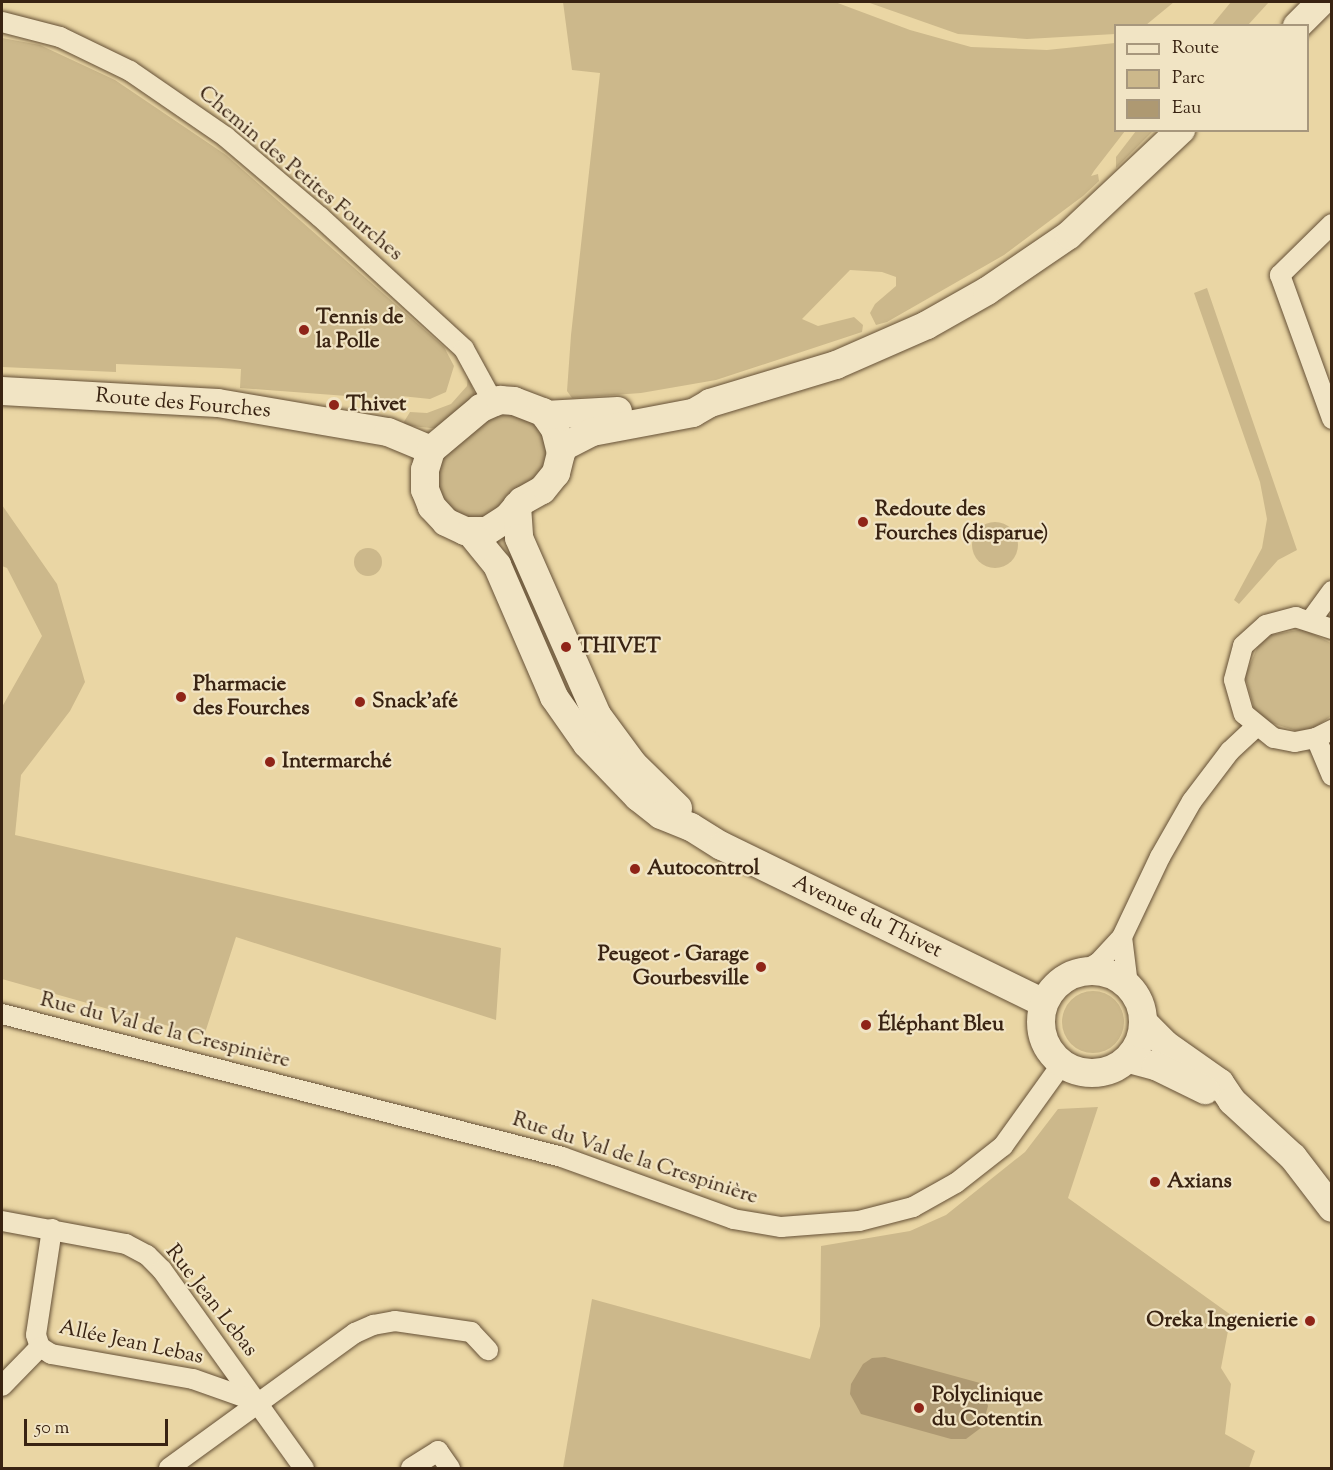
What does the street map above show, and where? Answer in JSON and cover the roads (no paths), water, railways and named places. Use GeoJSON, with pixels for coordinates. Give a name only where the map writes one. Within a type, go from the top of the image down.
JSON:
{"type":"FeatureCollection","features":[{"type":"Feature","properties":{"kind":"main road"},"geometry":{"type":"LineString","coordinates":[[1276,24],[1297,2]]}},
{"type":"Feature","properties":{"kind":"main road"},"geometry":{"type":"LineString","coordinates":[[1299,24],[1321,2]]}},
{"type":"Feature","properties":{"kind":"main road"},"geometry":{"type":"LineString","coordinates":[[561,448],[592,432],[693,414],[710,403],[836,365],[960,307],[1069,235],[1179,132]]}},
{"type":"Feature","properties":{"kind":"main road","name":"Route des Fourches"},"geometry":{"type":"LineString","coordinates":[[2,390],[218,403],[388,432],[431,450]]}},
{"type":"Feature","properties":{"kind":"main road"},"geometry":{"type":"LineString","coordinates":[[545,415],[561,448],[559,463],[551,480],[517,506],[498,525],[487,531],[470,532],[446,522],[432,507],[424,479],[431,450],[493,402],[514,401],[545,415],[589,415],[692,401],[710,403]]}},
{"type":"Feature","properties":{"kind":"main road","name":"Avenue du Thivet"},"geometry":{"type":"LineString","coordinates":[[517,506],[519,538],[597,715],[633,764],[676,805],[692,827]]}},
{"type":"Feature","properties":{"kind":"main road","name":"Avenue du Thivet"},"geometry":{"type":"LineString","coordinates":[[470,532],[497,565],[540,671],[571,723],[638,797],[661,815],[692,827],[722,846],[1044,1003]]}},
{"type":"Feature","properties":{"kind":"main road"},"geometry":{"type":"LineString","coordinates":[[1084,971],[1109,974],[1128,985],[1140,1002],[1144,1023],[1140,1043],[1129,1059],[1112,1070],[1095,1074],[1062,1064],[1043,1036],[1044,1003],[1060,982],[1084,971]]}},
{"type":"Feature","properties":{"kind":"main road"},"geometry":{"type":"LineString","coordinates":[[1144,1023],[1166,1045],[1208,1071],[1232,1101],[1293,1156],[1332,1208]]}},
{"type":"Feature","properties":{"kind":"main road"},"geometry":{"type":"LineString","coordinates":[[1129,1059],[1156,1066],[1232,1101]]}},
{"type":"Feature","properties":{"kind":"street","name":"Chemin des Petites Fourches"},"geometry":{"type":"LineString","coordinates":[[2,22],[60,37],[130,71],[226,137],[320,217],[464,349],[493,402]]}},
{"type":"Feature","properties":{"kind":"street"},"geometry":{"type":"LineString","coordinates":[[1332,224],[1280,275],[1332,419]]}},
{"type":"Feature","properties":{"kind":"street"},"geometry":{"type":"LineString","coordinates":[[1311,620],[1332,591]]}},
{"type":"Feature","properties":{"kind":"street"},"geometry":{"type":"LineString","coordinates":[[1332,629],[1311,620],[1281,619],[1253,634],[1243,646],[1236,662],[1236,698],[1256,727],[1274,738],[1295,742],[1324,734],[1332,776]]}},
{"type":"Feature","properties":{"kind":"street"},"geometry":{"type":"LineString","coordinates":[[1084,971],[1098,963],[1122,937],[1182,816],[1230,751],[1256,727]]}},
{"type":"Feature","properties":{"kind":"street"},"geometry":{"type":"LineString","coordinates":[[1122,937],[1128,985]]}},
{"type":"Feature","properties":{"kind":"street","name":"Rue du Val de la Crespinière"},"geometry":{"type":"LineString","coordinates":[[2,1014],[553,1155],[733,1218],[781,1227],[870,1218],[913,1207],[956,1184],[1003,1146],[1062,1064]]}},
{"type":"Feature","properties":{"kind":"street","name":"Rue Jean Lebas"},"geometry":{"type":"LineString","coordinates":[[2,1221],[126,1244],[147,1255],[162,1270],[304,1468]]}},
{"type":"Feature","properties":{"kind":"street","name":"Allée Jean Lebas"},"geometry":{"type":"LineString","coordinates":[[52,1229],[36,1335],[40,1347],[51,1354],[193,1379],[258,1402]]}},
{"type":"Feature","properties":{"kind":"street"},"geometry":{"type":"LineString","coordinates":[[169,1468],[355,1333],[373,1325],[395,1321],[471,1332],[488,1350]]}},
{"type":"Feature","properties":{"kind":"street"},"geometry":{"type":"LineString","coordinates":[[2,1386],[40,1347]]}},
{"type":"Feature","properties":{"kind":"street"},"geometry":{"type":"LineString","coordinates":[[411,1468],[438,1451],[450,1468]]}},
{"type":"Feature","properties":{"kind":"water"},"geometry":{"type":"Polygon","coordinates":[[[885,1357],[980,1383],[988,1406],[982,1427],[966,1439],[951,1439],[861,1414],[850,1394],[851,1384],[863,1364],[872,1358],[885,1357]]]}},
{"type":"Feature","properties":{"kind":"place","name":"Tennis de la Polle"},"geometry":{"type":"Point","coordinates":[304,330]}},
{"type":"Feature","properties":{"kind":"place","name":"Thivet"},"geometry":{"type":"Point","coordinates":[334,405]}},
{"type":"Feature","properties":{"kind":"place","name":"Redoute des Fourches (disparue)"},"geometry":{"type":"Point","coordinates":[863,522]}},
{"type":"Feature","properties":{"kind":"place","name":"THIVET"},"geometry":{"type":"Point","coordinates":[566,647]}},
{"type":"Feature","properties":{"kind":"place","name":"Pharmacie des Fourches"},"geometry":{"type":"Point","coordinates":[181,697]}},
{"type":"Feature","properties":{"kind":"place","name":"Snack'afé"},"geometry":{"type":"Point","coordinates":[360,702]}},
{"type":"Feature","properties":{"kind":"place","name":"Intermarché"},"geometry":{"type":"Point","coordinates":[270,762]}},
{"type":"Feature","properties":{"kind":"place","name":"Autocontrol"},"geometry":{"type":"Point","coordinates":[635,869]}},
{"type":"Feature","properties":{"kind":"place","name":"Peugeot - Garage Gourbesville"},"geometry":{"type":"Point","coordinates":[761,967]}},
{"type":"Feature","properties":{"kind":"place","name":"Éléphant Bleu"},"geometry":{"type":"Point","coordinates":[866,1025]}},
{"type":"Feature","properties":{"kind":"place","name":"Axians"},"geometry":{"type":"Point","coordinates":[1155,1182]}},
{"type":"Feature","properties":{"kind":"place","name":"Oreka Ingenierie"},"geometry":{"type":"Point","coordinates":[1310,1321]}},
{"type":"Feature","properties":{"kind":"place","name":"Polyclinique du Cotentin"},"geometry":{"type":"Point","coordinates":[919,1408]}}]}
